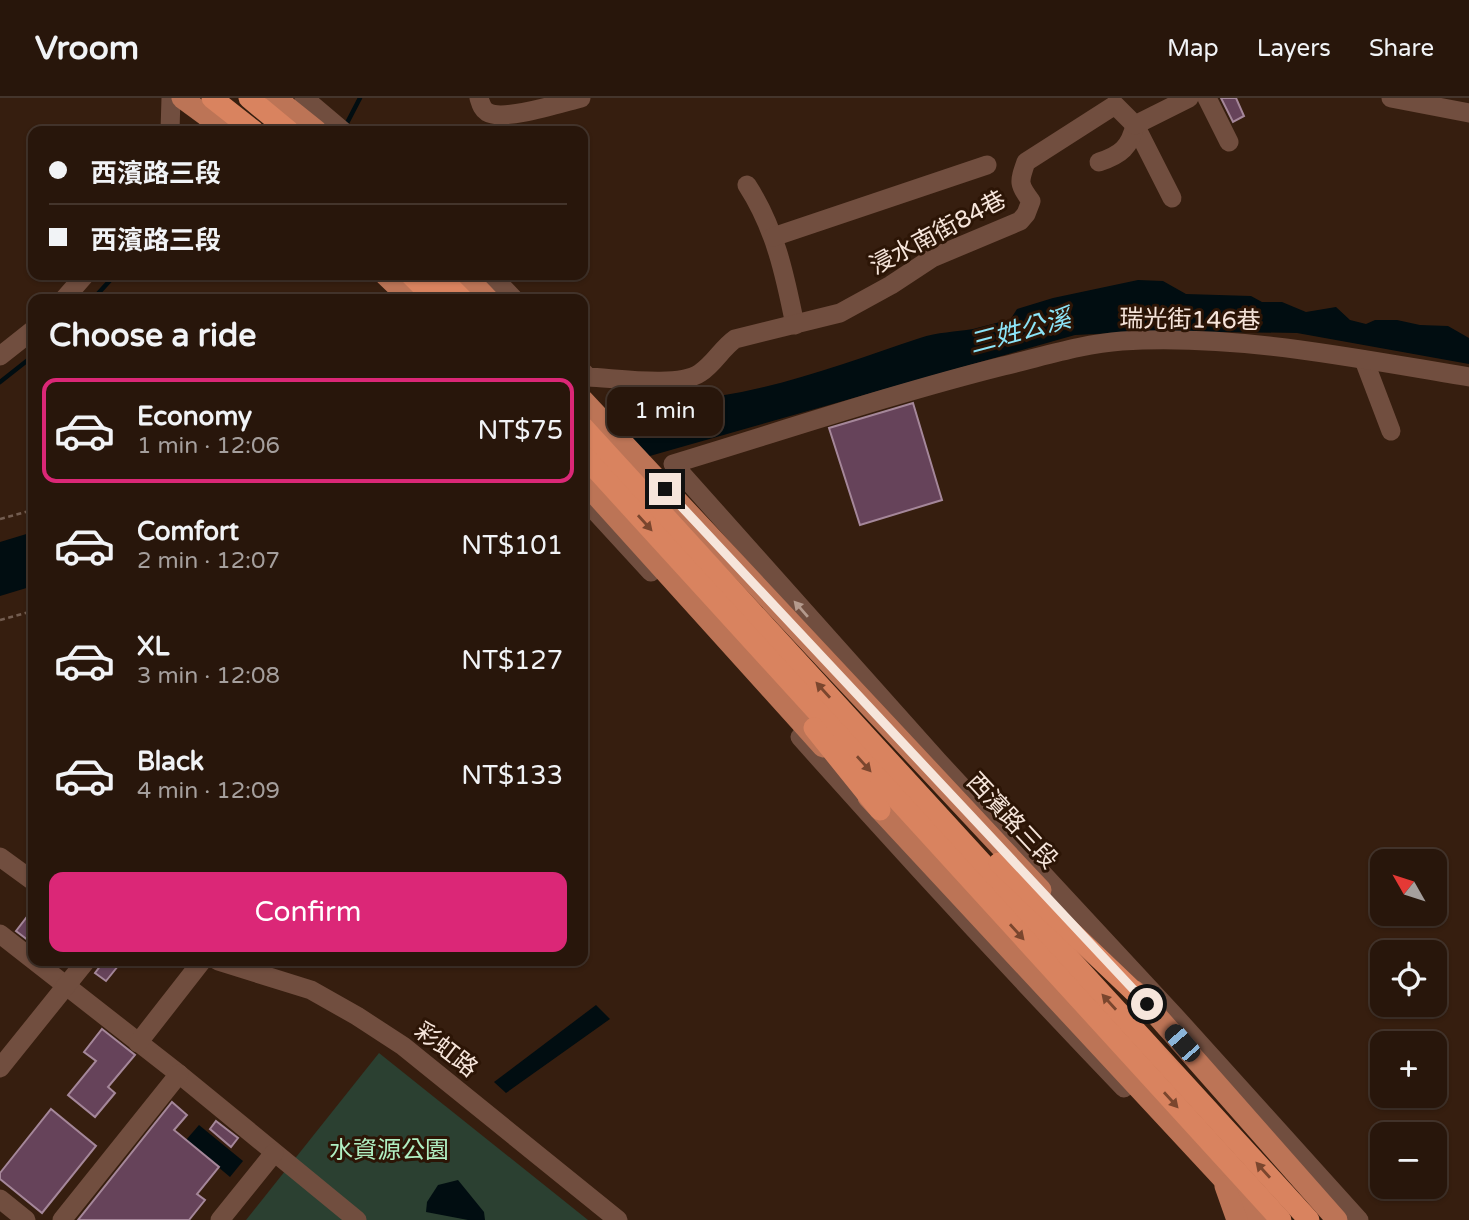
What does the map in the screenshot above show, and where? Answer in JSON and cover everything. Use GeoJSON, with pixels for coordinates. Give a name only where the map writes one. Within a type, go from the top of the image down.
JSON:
{"type":"FeatureCollection","features":[{"type":"Feature","properties":{"kind":"highway"},"geometry":{"type":"LineString","coordinates":[[212,98],[248,126]]}},
{"type":"Feature","properties":{"kind":"highway"},"geometry":{"type":"LineString","coordinates":[[249,98],[283,126]]}},
{"type":"Feature","properties":{"kind":"highway"},"geometry":{"type":"LineString","coordinates":[[416,280],[430,294]]}},
{"type":"Feature","properties":{"kind":"highway"},"geometry":{"type":"LineString","coordinates":[[443,280],[457,294]]}},
{"type":"Feature","properties":{"kind":"highway"},"geometry":{"type":"LineString","coordinates":[[588,421],[600,473],[1280,1220]]}},
{"type":"Feature","properties":{"kind":"highway"},"geometry":{"type":"LineString","coordinates":[[600,473],[857,727],[1147,1004]]}},
{"type":"Feature","properties":{"kind":"highway"},"geometry":{"type":"LineString","coordinates":[[690,573],[880,810]]}},
{"type":"Feature","properties":{"kind":"highway"},"geometry":{"type":"LineString","coordinates":[[857,727],[1309,1220]]}},
{"type":"Feature","properties":{"kind":"main road"},"geometry":{"type":"LineString","coordinates":[[181,98],[220,126]]}},
{"type":"Feature","properties":{"kind":"main road"},"geometry":{"type":"LineString","coordinates":[[276,98],[311,126]]}},
{"type":"Feature","properties":{"kind":"main road"},"geometry":{"type":"LineString","coordinates":[[390,280],[405,294]]}},
{"type":"Feature","properties":{"kind":"main road"},"geometry":{"type":"LineString","coordinates":[[470,280],[483,294]]}},
{"type":"Feature","properties":{"kind":"main road","name":"西濱路三段"},"geometry":{"type":"LineString","coordinates":[[588,414],[642,464],[1147,1004],[1337,1220]]}},
{"type":"Feature","properties":{"kind":"main road"},"geometry":{"type":"LineString","coordinates":[[600,473],[880,810],[1220,1182],[1261,1220]]}},
{"type":"Feature","properties":{"kind":"main road"},"geometry":{"type":"LineString","coordinates":[[1220,1182],[1237,1220]]}},
{"type":"Feature","properties":{"kind":"street"},"geometry":{"type":"LineString","coordinates":[[170,126],[171,98]]}},
{"type":"Feature","properties":{"kind":"street"},"geometry":{"type":"LineString","coordinates":[[304,98],[337,126]]}},
{"type":"Feature","properties":{"kind":"street"},"geometry":{"type":"LineString","coordinates":[[479,98],[481,107],[488,113],[503,116],[581,98]]}},
{"type":"Feature","properties":{"kind":"street"},"geometry":{"type":"LineString","coordinates":[[1099,162],[1115,157],[1131,141],[1135,125],[1189,98]]}},
{"type":"Feature","properties":{"kind":"street"},"geometry":{"type":"LineString","coordinates":[[1207,98],[1229,142]]}},
{"type":"Feature","properties":{"kind":"street"},"geometry":{"type":"LineString","coordinates":[[1391,98],[1469,113]]}},
{"type":"Feature","properties":{"kind":"street","name":"浸水南街84巷"},"geometry":{"type":"LineString","coordinates":[[588,374],[677,381],[697,376],[713,364],[725,346],[735,339],[840,313],[891,285],[932,258],[1020,221],[1027,214],[1031,201],[1020,186],[1020,177],[1026,162],[1115,105],[1135,125]]}},
{"type":"Feature","properties":{"kind":"street"},"geometry":{"type":"LineString","coordinates":[[1135,125],[1172,198]]}},
{"type":"Feature","properties":{"kind":"street","name":"浸水南街84巷"},"geometry":{"type":"LineString","coordinates":[[773,237],[987,166]]}},
{"type":"Feature","properties":{"kind":"street"},"geometry":{"type":"LineString","coordinates":[[747,185],[764,210],[785,274],[795,325]]}},
{"type":"Feature","properties":{"kind":"street"},"geometry":{"type":"LineString","coordinates":[[68,294],[81,280]]}},
{"type":"Feature","properties":{"kind":"street"},"geometry":{"type":"LineString","coordinates":[[381,280],[394,294]]}},
{"type":"Feature","properties":{"kind":"street"},"geometry":{"type":"LineString","coordinates":[[496,280],[509,294]]}},
{"type":"Feature","properties":{"kind":"street"},"geometry":{"type":"LineString","coordinates":[[0,356],[28,334]]}},
{"type":"Feature","properties":{"kind":"street","name":"瑞光街146巷"},"geometry":{"type":"LineString","coordinates":[[673,464],[961,376],[1119,341],[1181,340],[1273,345],[1469,377]]}},
{"type":"Feature","properties":{"kind":"street"},"geometry":{"type":"LineString","coordinates":[[1364,360],[1391,431]]}},
{"type":"Feature","properties":{"kind":"street","name":"西濱路三段"},"geometry":{"type":"LineString","coordinates":[[673,464],[938,761],[1173,1014],[1359,1220]]}},
{"type":"Feature","properties":{"kind":"street"},"geometry":{"type":"LineString","coordinates":[[588,504],[1030,990],[1220,1182],[1231,1220]]}},
{"type":"Feature","properties":{"kind":"street"},"geometry":{"type":"LineString","coordinates":[[0,857],[28,877]]}},
{"type":"Feature","properties":{"kind":"street"},"geometry":{"type":"LineString","coordinates":[[0,934],[28,957]]}},
{"type":"Feature","properties":{"kind":"street"},"geometry":{"type":"LineString","coordinates":[[39,966],[179,1074],[357,1220]]}},
{"type":"Feature","properties":{"kind":"street"},"geometry":{"type":"LineString","coordinates":[[0,1068],[82,966]]}},
{"type":"Feature","properties":{"kind":"street"},"geometry":{"type":"LineString","coordinates":[[138,1043],[198,966]]}},
{"type":"Feature","properties":{"kind":"street","name":"彩虹路"},"geometry":{"type":"LineString","coordinates":[[234,966],[311,990],[403,1046],[618,1220]]}},
{"type":"Feature","properties":{"kind":"street"},"geometry":{"type":"LineString","coordinates":[[62,1220],[179,1074]]}},
{"type":"Feature","properties":{"kind":"street"},"geometry":{"type":"LineString","coordinates":[[220,1220],[274,1153]]}},
{"type":"Feature","properties":{"kind":"street"},"geometry":{"type":"LineString","coordinates":[[0,1199],[26,1220]]}},
{"type":"Feature","properties":{"kind":"path"},"geometry":{"type":"LineString","coordinates":[[0,519],[28,511]]}},
{"type":"Feature","properties":{"kind":"path"},"geometry":{"type":"LineString","coordinates":[[0,620],[28,612]]}},
{"type":"Feature","properties":{"kind":"green space","name":"水資源公園"},"geometry":{"type":"Polygon","coordinates":[[[379,1053],[588,1220],[246,1220],[379,1053]]]}},
{"type":"Feature","properties":{"kind":"water","name":"三姓公溪"},"geometry":{"type":"Polygon","coordinates":[[[1138,280],[1163,281],[1186,294],[1251,296],[1262,302],[1282,302],[1306,312],[1336,307],[1350,320],[1366,324],[1375,320],[1397,320],[1420,325],[1448,326],[1469,338],[1469,364],[1297,333],[1155,331],[1075,335],[588,474],[588,431],[671,395],[682,394],[690,404],[716,392],[719,396],[771,385],[926,336],[1010,320],[1017,309],[1053,298],[1138,280]]]}},
{"type":"Feature","properties":{"kind":"water"},"geometry":{"type":"Polygon","coordinates":[[[28,534],[28,588],[0,596],[0,542],[28,534]]]}},
{"type":"Feature","properties":{"kind":"water"},"geometry":{"type":"Polygon","coordinates":[[[596,1005],[610,1019],[506,1093],[494,1082],[596,1005]]]}},
{"type":"Feature","properties":{"kind":"water"},"geometry":{"type":"Polygon","coordinates":[[[199,1125],[243,1161],[230,1177],[186,1140],[199,1125]]]}},
{"type":"Feature","properties":{"kind":"water"},"geometry":{"type":"Polygon","coordinates":[[[458,1180],[484,1212],[485,1220],[468,1220],[426,1212],[427,1202],[438,1185],[458,1180]]]}},
{"type":"Feature","properties":{"kind":"building"},"geometry":{"type":"Polygon","coordinates":[[[1221,98],[1236,98],[1244,116],[1233,122],[1221,98]]]}},
{"type":"Feature","properties":{"kind":"building"},"geometry":{"type":"Polygon","coordinates":[[[913,403],[942,500],[860,525],[829,428],[913,403]]]}},
{"type":"Feature","properties":{"kind":"building"},"geometry":{"type":"Polygon","coordinates":[[[28,915],[28,940],[16,931],[28,915]]]}},
{"type":"Feature","properties":{"kind":"building"},"geometry":{"type":"Polygon","coordinates":[[[100,966],[118,966],[106,981],[95,973],[100,966]]]}},
{"type":"Feature","properties":{"kind":"building"},"geometry":{"type":"Polygon","coordinates":[[[102,1029],[135,1055],[108,1087],[115,1093],[95,1117],[68,1095],[96,1061],[84,1052],[102,1029]]]}},
{"type":"Feature","properties":{"kind":"building"},"geometry":{"type":"Polygon","coordinates":[[[172,1102],[187,1115],[174,1130],[219,1167],[197,1194],[205,1200],[189,1220],[78,1220],[172,1102]]]}},
{"type":"Feature","properties":{"kind":"building"},"geometry":{"type":"Polygon","coordinates":[[[51,1109],[96,1146],[42,1213],[0,1179],[0,1173],[51,1109]]]}},
{"type":"Feature","properties":{"kind":"building"},"geometry":{"type":"Polygon","coordinates":[[[216,1121],[238,1138],[231,1147],[210,1129],[216,1121]]]}},
{"type":"Feature","properties":{"kind":"waterway"},"geometry":{"type":"LineString","coordinates":[[347,123],[360,98]]}},
{"type":"Feature","properties":{"kind":"waterway"},"geometry":{"type":"LineString","coordinates":[[98,294],[110,280]]}},
{"type":"Feature","properties":{"kind":"waterway"},"geometry":{"type":"LineString","coordinates":[[0,382],[28,360]]}},
{"type":"Feature","properties":{"kind":"route"},"geometry":{"type":"LineString","coordinates":[[665,489],[1147,1004]]}}]}
